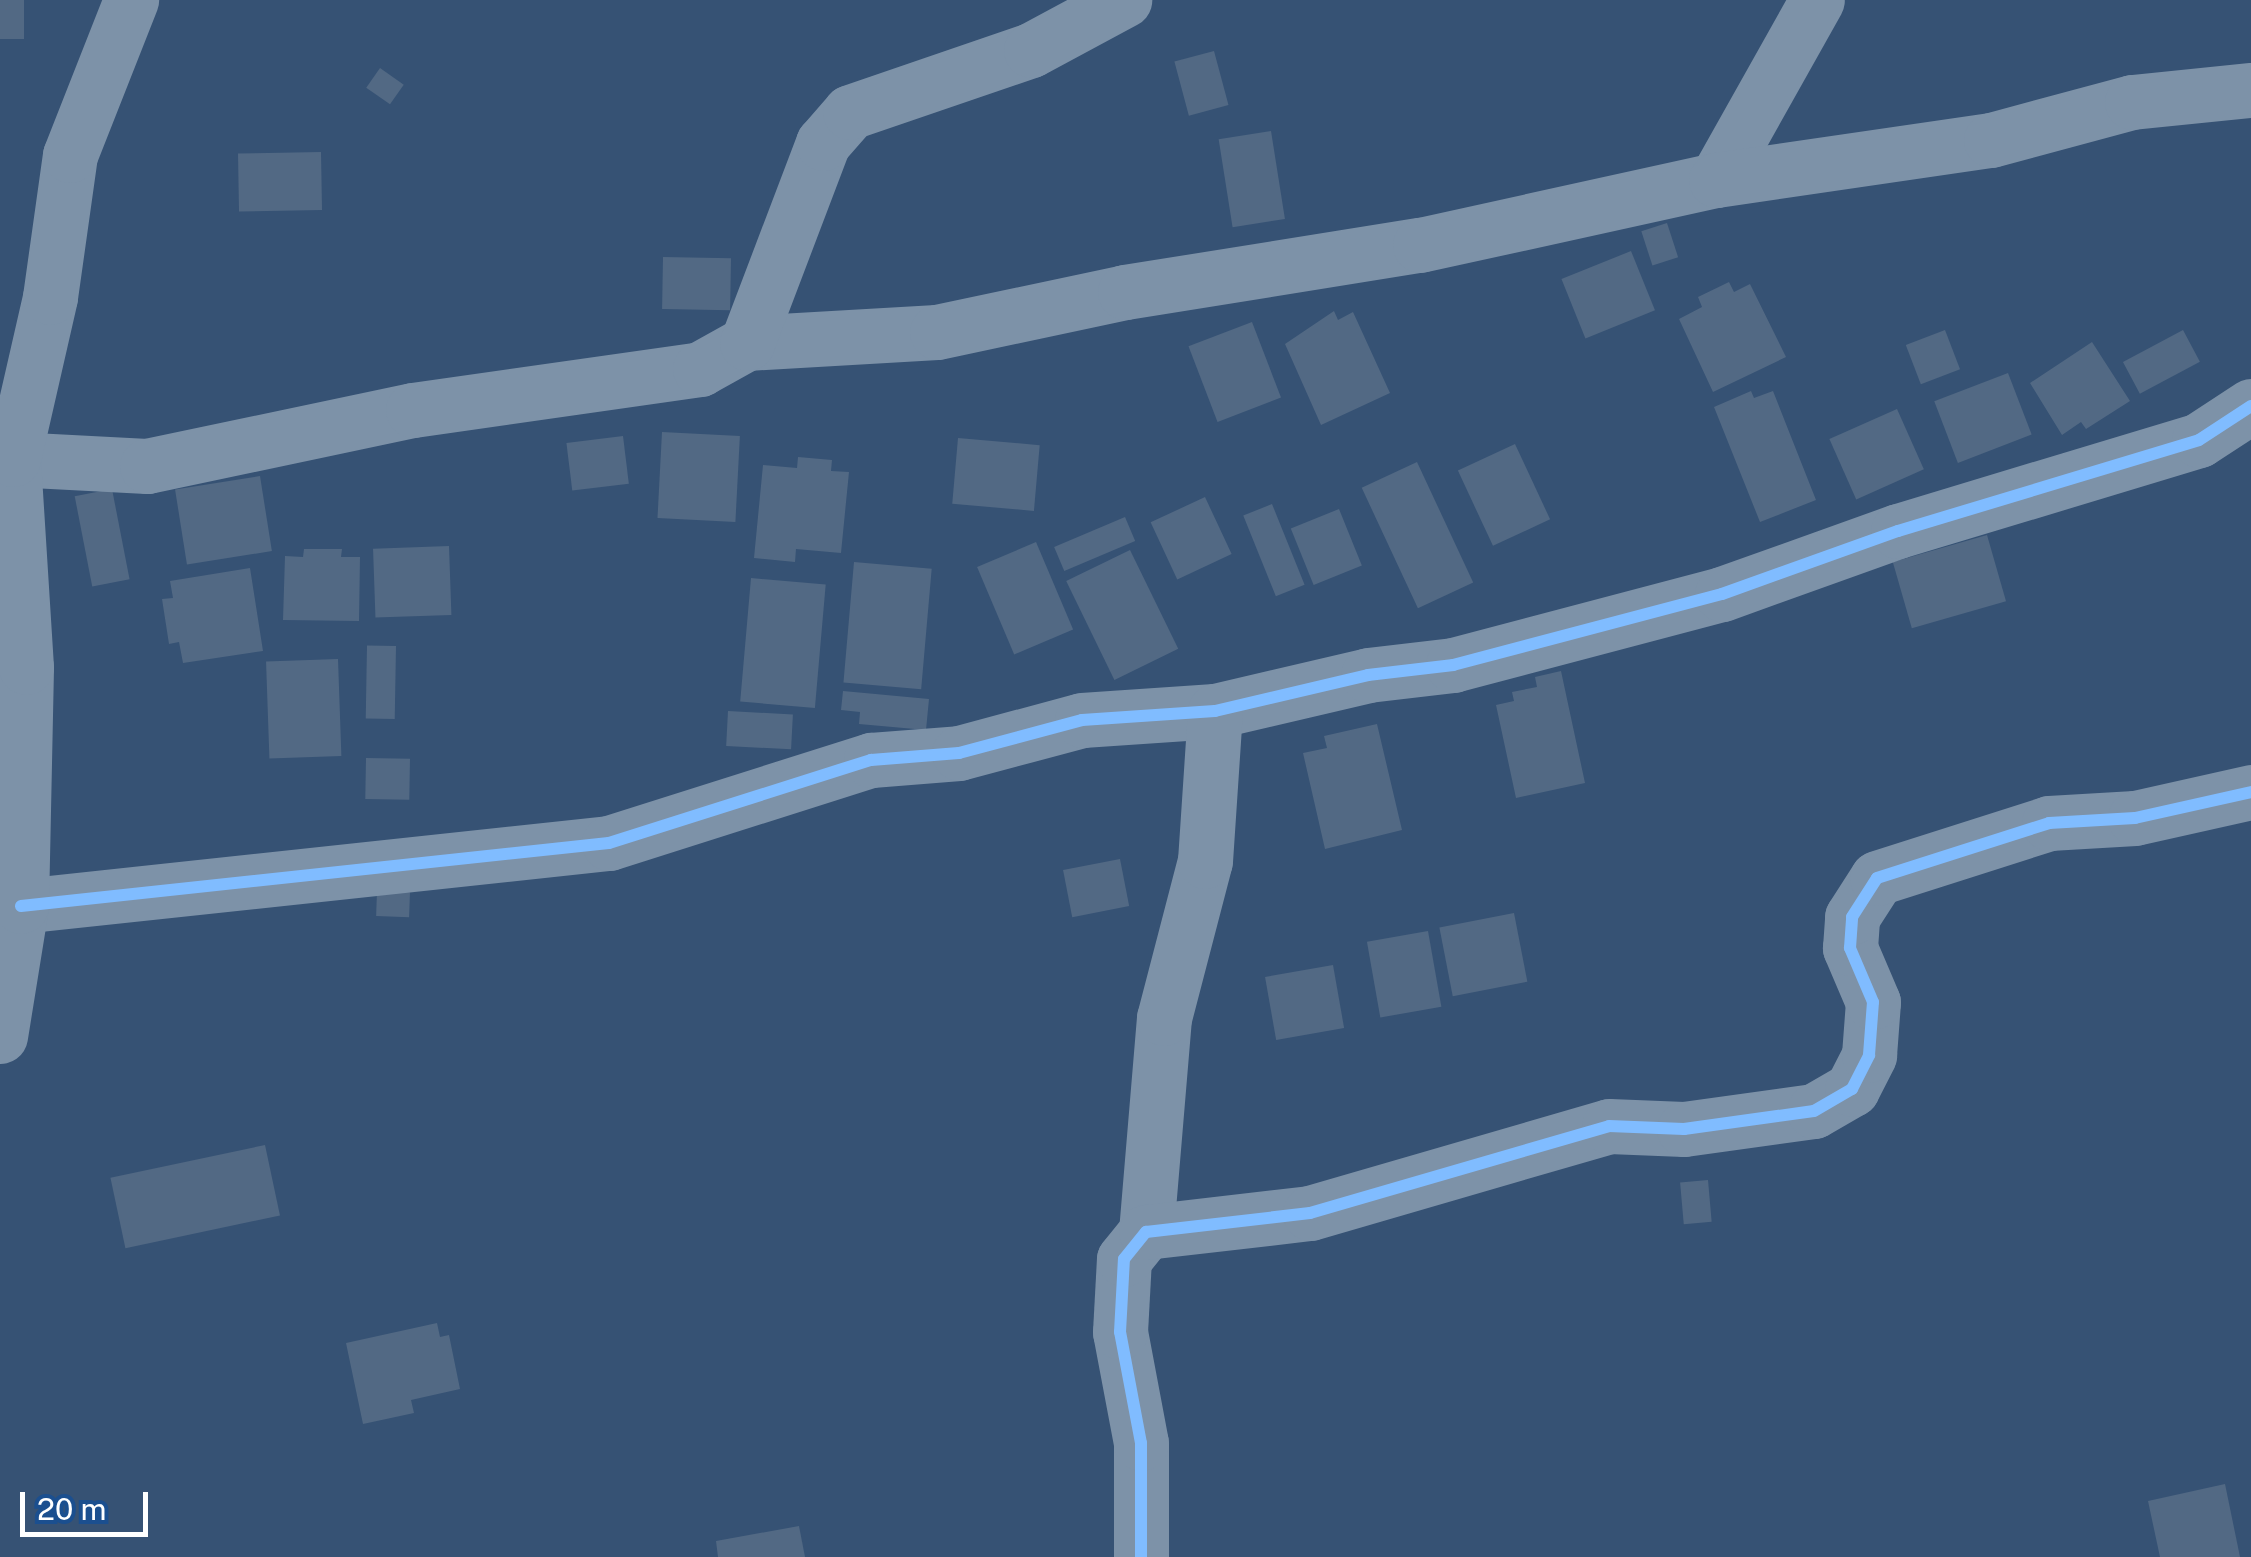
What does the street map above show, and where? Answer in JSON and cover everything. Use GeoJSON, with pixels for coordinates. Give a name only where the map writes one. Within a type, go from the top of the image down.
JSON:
{"type":"FeatureCollection","features":[{"type":"Feature","properties":{"kind":"street"},"geometry":{"type":"LineString","coordinates":[[0,1036],[20,906],[26,668],[7,462],[50,297],[70,155],[130,0]]}},
{"type":"Feature","properties":{"kind":"street"},"geometry":{"type":"LineString","coordinates":[[746,344],[823,143],[850,112],[1031,50],[1124,0]]}},
{"type":"Feature","properties":{"kind":"street"},"geometry":{"type":"LineString","coordinates":[[1716,180],[1817,0]]}},
{"type":"Feature","properties":{"kind":"street"},"geometry":{"type":"LineString","coordinates":[[7,462],[147,466],[414,410],[700,369],[746,344],[937,332],[1125,292],[1420,244],[1716,180],[1991,140],[2132,102],[2251,90]]}},
{"type":"Feature","properties":{"kind":"street"},"geometry":{"type":"LineString","coordinates":[[20,906],[609,842],[870,760],[959,753],[1082,720],[1215,710],[1368,674],[1452,665],[1722,594],[1898,532],[2199,440],[2251,406]]}},
{"type":"Feature","properties":{"kind":"street"},"geometry":{"type":"LineString","coordinates":[[1141,1557],[1141,1443],[1120,1332],[1124,1259],[1146,1232],[1164,1018],[1205,860],[1215,710]]}},
{"type":"Feature","properties":{"kind":"street"},"geometry":{"type":"LineString","coordinates":[[1146,1232],[1310,1213],[1609,1126],[1684,1129],[1814,1111],[1852,1089],[1869,1054],[1873,1002],[1850,948],[1852,917],[1876,878],[2049,823],[2136,818],[2251,792]]}},
{"type":"Feature","properties":{"kind":"building"},"geometry":{"type":"Polygon","coordinates":[[[0,0],[24,0],[24,39],[0,39],[0,0]]]}},
{"type":"Feature","properties":{"kind":"building"},"geometry":{"type":"Polygon","coordinates":[[[1214,51],[1228,105],[1189,116],[1174,62],[1214,51]]]}},
{"type":"Feature","properties":{"kind":"building"},"geometry":{"type":"Polygon","coordinates":[[[380,68],[404,85],[390,104],[366,88],[380,68]]]}},
{"type":"Feature","properties":{"kind":"building"},"geometry":{"type":"Polygon","coordinates":[[[1271,131],[1285,219],[1233,227],[1219,139],[1271,131]]]}},
{"type":"Feature","properties":{"kind":"building"},"geometry":{"type":"Polygon","coordinates":[[[321,152],[322,210],[239,211],[238,153],[321,152]]]}},
{"type":"Feature","properties":{"kind":"building"},"geometry":{"type":"Polygon","coordinates":[[[1667,223],[1678,257],[1652,266],[1641,231],[1667,223]]]}},
{"type":"Feature","properties":{"kind":"building"},"geometry":{"type":"Polygon","coordinates":[[[1631,251],[1655,310],[1585,338],[1561,279],[1631,251]]]}},
{"type":"Feature","properties":{"kind":"building"},"geometry":{"type":"Polygon","coordinates":[[[663,257],[731,258],[730,310],[662,309],[663,257]]]}},
{"type":"Feature","properties":{"kind":"building"},"geometry":{"type":"Polygon","coordinates":[[[1729,282],[1734,292],[1750,284],[1786,357],[1713,392],[1679,319],[1702,307],[1698,297],[1729,282]]]}},
{"type":"Feature","properties":{"kind":"building"},"geometry":{"type":"Polygon","coordinates":[[[1334,311],[1338,320],[1353,312],[1390,393],[1321,425],[1285,344],[1334,311]]]}},
{"type":"Feature","properties":{"kind":"building"},"geometry":{"type":"Polygon","coordinates":[[[1252,322],[1281,398],[1218,422],[1189,346],[1252,322]]]}},
{"type":"Feature","properties":{"kind":"building"},"geometry":{"type":"Polygon","coordinates":[[[1945,330],[1960,369],[1921,384],[1906,345],[1945,330]]]}},
{"type":"Feature","properties":{"kind":"building"},"geometry":{"type":"Polygon","coordinates":[[[2183,330],[2200,362],[2140,394],[2123,362],[2183,330]]]}},
{"type":"Feature","properties":{"kind":"building"},"geometry":{"type":"Polygon","coordinates":[[[2092,342],[2130,401],[2086,429],[2081,422],[2062,435],[2030,383],[2092,342]]]}},
{"type":"Feature","properties":{"kind":"building"},"geometry":{"type":"Polygon","coordinates":[[[2008,373],[2032,435],[1958,463],[1934,401],[2008,373]]]}},
{"type":"Feature","properties":{"kind":"building"},"geometry":{"type":"Polygon","coordinates":[[[1751,391],[1754,398],[1773,391],[1816,500],[1760,522],[1714,407],[1751,391]]]}},
{"type":"Feature","properties":{"kind":"building"},"geometry":{"type":"Polygon","coordinates":[[[1897,409],[1924,469],[1856,499],[1829,439],[1897,409]]]}},
{"type":"Feature","properties":{"kind":"building"},"geometry":{"type":"Polygon","coordinates":[[[662,432],[740,436],[735,522],[657,518],[662,432]]]}},
{"type":"Feature","properties":{"kind":"building"},"geometry":{"type":"Polygon","coordinates":[[[623,436],[629,484],[572,491],[566,443],[623,436]]]}},
{"type":"Feature","properties":{"kind":"building"},"geometry":{"type":"Polygon","coordinates":[[[958,438],[1040,445],[1034,511],[952,504],[958,438]]]}},
{"type":"Feature","properties":{"kind":"building"},"geometry":{"type":"Polygon","coordinates":[[[1515,444],[1550,519],[1493,546],[1458,471],[1515,444]]]}},
{"type":"Feature","properties":{"kind":"building"},"geometry":{"type":"Polygon","coordinates":[[[798,457],[832,460],[831,471],[849,472],[841,553],[796,549],[795,562],[754,558],[763,465],[797,468],[798,457]]]}},
{"type":"Feature","properties":{"kind":"building"},"geometry":{"type":"Polygon","coordinates":[[[1417,462],[1473,583],[1418,608],[1362,488],[1417,462]]]}},
{"type":"Feature","properties":{"kind":"building"},"geometry":{"type":"Polygon","coordinates":[[[260,476],[272,551],[187,565],[175,489],[260,476]]]}},
{"type":"Feature","properties":{"kind":"building"},"geometry":{"type":"Polygon","coordinates":[[[112,489],[130,579],[92,587],[75,496],[112,489]]]}},
{"type":"Feature","properties":{"kind":"building"},"geometry":{"type":"Polygon","coordinates":[[[1205,497],[1232,554],[1177,579],[1151,522],[1205,497]]]}},
{"type":"Feature","properties":{"kind":"building"},"geometry":{"type":"Polygon","coordinates":[[[1272,504],[1305,585],[1276,596],[1243,516],[1272,504]]]}},
{"type":"Feature","properties":{"kind":"building"},"geometry":{"type":"Polygon","coordinates":[[[1339,509],[1362,566],[1314,585],[1291,528],[1339,509]]]}},
{"type":"Feature","properties":{"kind":"building"},"geometry":{"type":"Polygon","coordinates":[[[1125,517],[1135,541],[1064,571],[1054,547],[1125,517]]]}},
{"type":"Feature","properties":{"kind":"building"},"geometry":{"type":"Polygon","coordinates":[[[1987,535],[2006,601],[1912,628],[1893,562],[1987,535]]]}},
{"type":"Feature","properties":{"kind":"building"},"geometry":{"type":"Polygon","coordinates":[[[1036,542],[1073,629],[1014,654],[977,567],[1036,542]]]}},
{"type":"Feature","properties":{"kind":"building"},"geometry":{"type":"Polygon","coordinates":[[[449,546],[451,615],[375,618],[373,549],[449,546]]]}},
{"type":"Feature","properties":{"kind":"building"},"geometry":{"type":"Polygon","coordinates":[[[304,549],[342,549],[341,557],[360,557],[359,621],[283,620],[285,556],[303,557],[304,549]]]}},
{"type":"Feature","properties":{"kind":"building"},"geometry":{"type":"Polygon","coordinates":[[[1130,550],[1178,649],[1114,680],[1066,581],[1130,550]]]}},
{"type":"Feature","properties":{"kind":"building"},"geometry":{"type":"Polygon","coordinates":[[[854,562],[932,569],[921,689],[843,683],[854,562]]]}},
{"type":"Feature","properties":{"kind":"building"},"geometry":{"type":"Polygon","coordinates":[[[250,568],[263,651],[183,663],[179,642],[169,644],[162,599],[173,598],[170,581],[250,568]]]}},
{"type":"Feature","properties":{"kind":"building"},"geometry":{"type":"Polygon","coordinates":[[[751,578],[826,585],[815,708],[740,702],[751,578]]]}},
{"type":"Feature","properties":{"kind":"building"},"geometry":{"type":"Polygon","coordinates":[[[367,645],[396,646],[395,719],[366,718],[367,645]]]}},
{"type":"Feature","properties":{"kind":"building"},"geometry":{"type":"Polygon","coordinates":[[[338,659],[341,756],[269,758],[266,662],[338,659]]]}},
{"type":"Feature","properties":{"kind":"building"},"geometry":{"type":"Polygon","coordinates":[[[1561,671],[1585,783],[1516,798],[1496,705],[1514,701],[1512,692],[1537,687],[1535,677],[1561,671]]]}},
{"type":"Feature","properties":{"kind":"building"},"geometry":{"type":"Polygon","coordinates":[[[843,691],[929,699],[926,730],[859,724],[860,712],[841,710],[843,691]]]}},
{"type":"Feature","properties":{"kind":"building"},"geometry":{"type":"Polygon","coordinates":[[[728,711],[793,714],[791,749],[726,746],[728,711]]]}},
{"type":"Feature","properties":{"kind":"building"},"geometry":{"type":"Polygon","coordinates":[[[1377,724],[1402,830],[1325,849],[1303,753],[1327,748],[1324,736],[1377,724]]]}},
{"type":"Feature","properties":{"kind":"building"},"geometry":{"type":"Polygon","coordinates":[[[366,758],[410,759],[409,800],[365,799],[366,758]]]}},
{"type":"Feature","properties":{"kind":"building"},"geometry":{"type":"Polygon","coordinates":[[[1120,859],[1129,906],[1072,917],[1063,870],[1120,859]]]}},
{"type":"Feature","properties":{"kind":"building"},"geometry":{"type":"Polygon","coordinates":[[[377,891],[410,892],[409,917],[376,916],[377,891]]]}},
{"type":"Feature","properties":{"kind":"building"},"geometry":{"type":"Polygon","coordinates":[[[1514,913],[1527,982],[1453,996],[1439,928],[1514,913]]]}},
{"type":"Feature","properties":{"kind":"building"},"geometry":{"type":"Polygon","coordinates":[[[1428,931],[1441,1007],[1380,1018],[1367,942],[1428,931]]]}},
{"type":"Feature","properties":{"kind":"building"},"geometry":{"type":"Polygon","coordinates":[[[1333,965],[1344,1028],[1276,1040],[1265,977],[1333,965]]]}},
{"type":"Feature","properties":{"kind":"building"},"geometry":{"type":"Polygon","coordinates":[[[265,1145],[280,1215],[125,1248],[110,1178],[265,1145]]]}},
{"type":"Feature","properties":{"kind":"building"},"geometry":{"type":"Polygon","coordinates":[[[1708,1180],[1712,1222],[1684,1224],[1680,1182],[1708,1180]]]}},
{"type":"Feature","properties":{"kind":"building"},"geometry":{"type":"Polygon","coordinates":[[[437,1323],[440,1337],[449,1335],[460,1389],[411,1400],[414,1413],[363,1424],[346,1343],[437,1323]]]}},
{"type":"Feature","properties":{"kind":"building"},"geometry":{"type":"Polygon","coordinates":[[[2225,1484],[2240,1557],[2160,1557],[2148,1501],[2225,1484]]]}},
{"type":"Feature","properties":{"kind":"building"},"geometry":{"type":"Polygon","coordinates":[[[799,1526],[805,1557],[718,1557],[716,1541],[799,1526]]]}},
{"type":"Feature","properties":{"kind":"cycle path"},"geometry":{"type":"LineString","coordinates":[[21,906],[609,843],[871,760],[959,753],[1082,720],[1215,711],[1368,675],[1453,665],[1722,594],[1898,531],[2199,440],[2251,406]]}},
{"type":"Feature","properties":{"kind":"cycle path"},"geometry":{"type":"LineString","coordinates":[[1141,1557],[1141,1443],[1120,1332],[1124,1259],[1146,1232],[1310,1213],[1609,1126],[1684,1129],[1814,1111],[1852,1089],[1869,1055],[1873,1002],[1850,948],[1852,917],[1877,878],[2049,823],[2135,818],[2251,792]]}}]}
